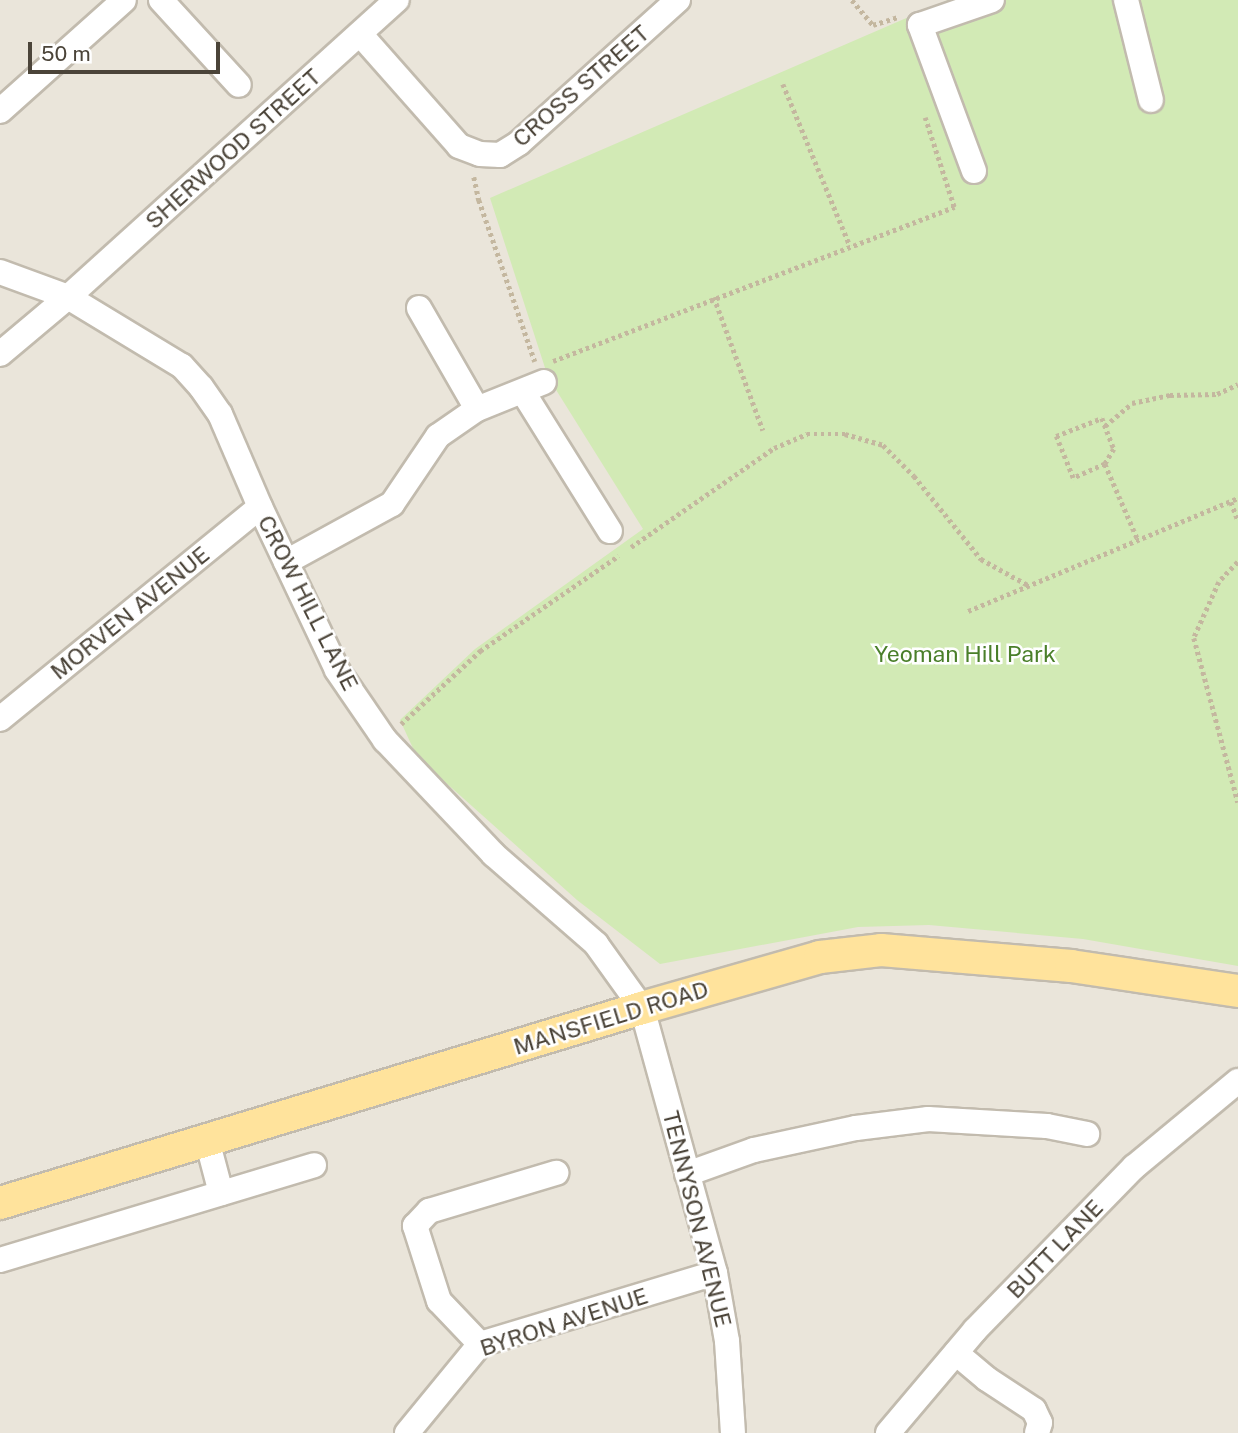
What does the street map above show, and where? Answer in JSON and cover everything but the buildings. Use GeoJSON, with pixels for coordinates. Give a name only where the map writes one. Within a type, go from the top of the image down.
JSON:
{"type":"FeatureCollection","features":[{"type":"Feature","properties":{"kind":"main road","name":"MANSFIELD ROAD"},"geometry":{"type":"LineString","coordinates":[[0,1203],[642,1008],[820,957],[881,950],[1071,965],[1238,991]]}},
{"type":"Feature","properties":{"kind":"street"},"geometry":{"type":"LineString","coordinates":[[0,111],[124,0]]}},
{"type":"Feature","properties":{"kind":"street"},"geometry":{"type":"LineString","coordinates":[[161,0],[239,85]]}},
{"type":"Feature","properties":{"kind":"street","name":"SHERWOOD STREET"},"geometry":{"type":"LineString","coordinates":[[0,354],[68,297],[397,0]]}},
{"type":"Feature","properties":{"kind":"street","name":"CROSS STREET"},"geometry":{"type":"LineString","coordinates":[[480,154],[500,155],[519,143],[678,0]]}},
{"type":"Feature","properties":{"kind":"street"},"geometry":{"type":"LineString","coordinates":[[974,171],[920,25],[992,0]]}},
{"type":"Feature","properties":{"kind":"street"},"geometry":{"type":"LineString","coordinates":[[1126,0],[1151,100]]}},
{"type":"Feature","properties":{"kind":"street"},"geometry":{"type":"LineString","coordinates":[[360,34],[459,146],[480,154]]}},
{"type":"Feature","properties":{"kind":"street","name":"CROW HILL LANE"},"geometry":{"type":"LineString","coordinates":[[0,272],[68,297],[182,366],[201,387],[220,414],[260,507],[337,670],[384,740],[493,854],[596,944],[642,1008]]}},
{"type":"Feature","properties":{"kind":"street"},"geometry":{"type":"LineString","coordinates":[[419,308],[478,409]]}},
{"type":"Feature","properties":{"kind":"street"},"geometry":{"type":"LineString","coordinates":[[286,562],[392,504],[439,436],[478,409],[537,380],[610,531]]}},
{"type":"Feature","properties":{"kind":"street","name":"MORVEN AVENUE"},"geometry":{"type":"LineString","coordinates":[[0,719],[260,507]]}},
{"type":"Feature","properties":{"kind":"street","name":"TENNYSON AVENUE"},"geometry":{"type":"LineString","coordinates":[[642,1008],[715,1273],[727,1341],[733,1433]]}},
{"type":"Feature","properties":{"kind":"street","name":"BUTT LANE"},"geometry":{"type":"LineString","coordinates":[[888,1433],[956,1353],[1134,1167],[1238,1081]]}},
{"type":"Feature","properties":{"kind":"street"},"geometry":{"type":"LineString","coordinates":[[687,1174],[754,1150],[856,1128],[928,1119],[1047,1126],[1087,1134]]}},
{"type":"Feature","properties":{"kind":"street"},"geometry":{"type":"LineString","coordinates":[[207,1140],[220,1193]]}},
{"type":"Feature","properties":{"kind":"street"},"geometry":{"type":"LineString","coordinates":[[0,1260],[314,1165]]}},
{"type":"Feature","properties":{"kind":"street"},"geometry":{"type":"LineString","coordinates":[[480,1345],[439,1301],[415,1226],[429,1211],[556,1173]]}},
{"type":"Feature","properties":{"kind":"street","name":"BYRON AVENUE"},"geometry":{"type":"LineString","coordinates":[[407,1433],[473,1349],[480,1345],[715,1273]]}},
{"type":"Feature","properties":{"kind":"street"},"geometry":{"type":"LineString","coordinates":[[956,1353],[987,1380],[1034,1410],[1040,1423],[1037,1433]]}},
{"type":"Feature","properties":{"kind":"path"},"geometry":{"type":"LineString","coordinates":[[852,0],[873,25],[897,17],[906,8]]}},
{"type":"Feature","properties":{"kind":"path"},"geometry":{"type":"LineString","coordinates":[[783,84],[850,246]]}},
{"type":"Feature","properties":{"kind":"path"},"geometry":{"type":"LineString","coordinates":[[480,154],[474,177],[479,200],[537,380],[714,297],[954,206],[922,107]]}},
{"type":"Feature","properties":{"kind":"path"},"geometry":{"type":"LineString","coordinates":[[714,297],[763,430]]}},
{"type":"Feature","properties":{"kind":"path"},"geometry":{"type":"LineString","coordinates":[[1105,426],[1132,403],[1170,395],[1217,394],[1238,384]]}},
{"type":"Feature","properties":{"kind":"path"},"geometry":{"type":"LineString","coordinates":[[1102,418],[1114,449],[1105,464],[1073,478],[1056,436],[1102,418]]}},
{"type":"Feature","properties":{"kind":"path"},"geometry":{"type":"LineString","coordinates":[[384,740],[480,651],[774,448],[807,434],[845,434],[883,445],[914,476],[981,559],[1028,585]]}},
{"type":"Feature","properties":{"kind":"path"},"geometry":{"type":"LineString","coordinates":[[1105,464],[1138,540]]}},
{"type":"Feature","properties":{"kind":"path"},"geometry":{"type":"LineString","coordinates":[[968,611],[1238,499]]}},
{"type":"Feature","properties":{"kind":"path"},"geometry":{"type":"LineString","coordinates":[[1231,502],[1238,520]]}},
{"type":"Feature","properties":{"kind":"path"},"geometry":{"type":"LineString","coordinates":[[636,534],[640,540]]}},
{"type":"Feature","properties":{"kind":"path"},"geometry":{"type":"LineString","coordinates":[[1238,562],[1219,582],[1194,638],[1238,802]]}},
{"type":"Feature","properties":{"kind":"shaded area"},"geometry":{"type":"Polygon","coordinates":[[[0,0],[1238,0],[1238,1433],[0,1433],[0,0]]]}},
{"type":"Feature","properties":{"kind":"green space","name":"Yeoman Hill Park"},"geometry":{"type":"Polygon","coordinates":[[[948,0],[1238,0],[1238,966],[1083,939],[929,925],[858,927],[660,964],[577,900],[417,757],[400,720],[475,649],[643,529],[548,377],[490,198],[948,0]]]}}]}
